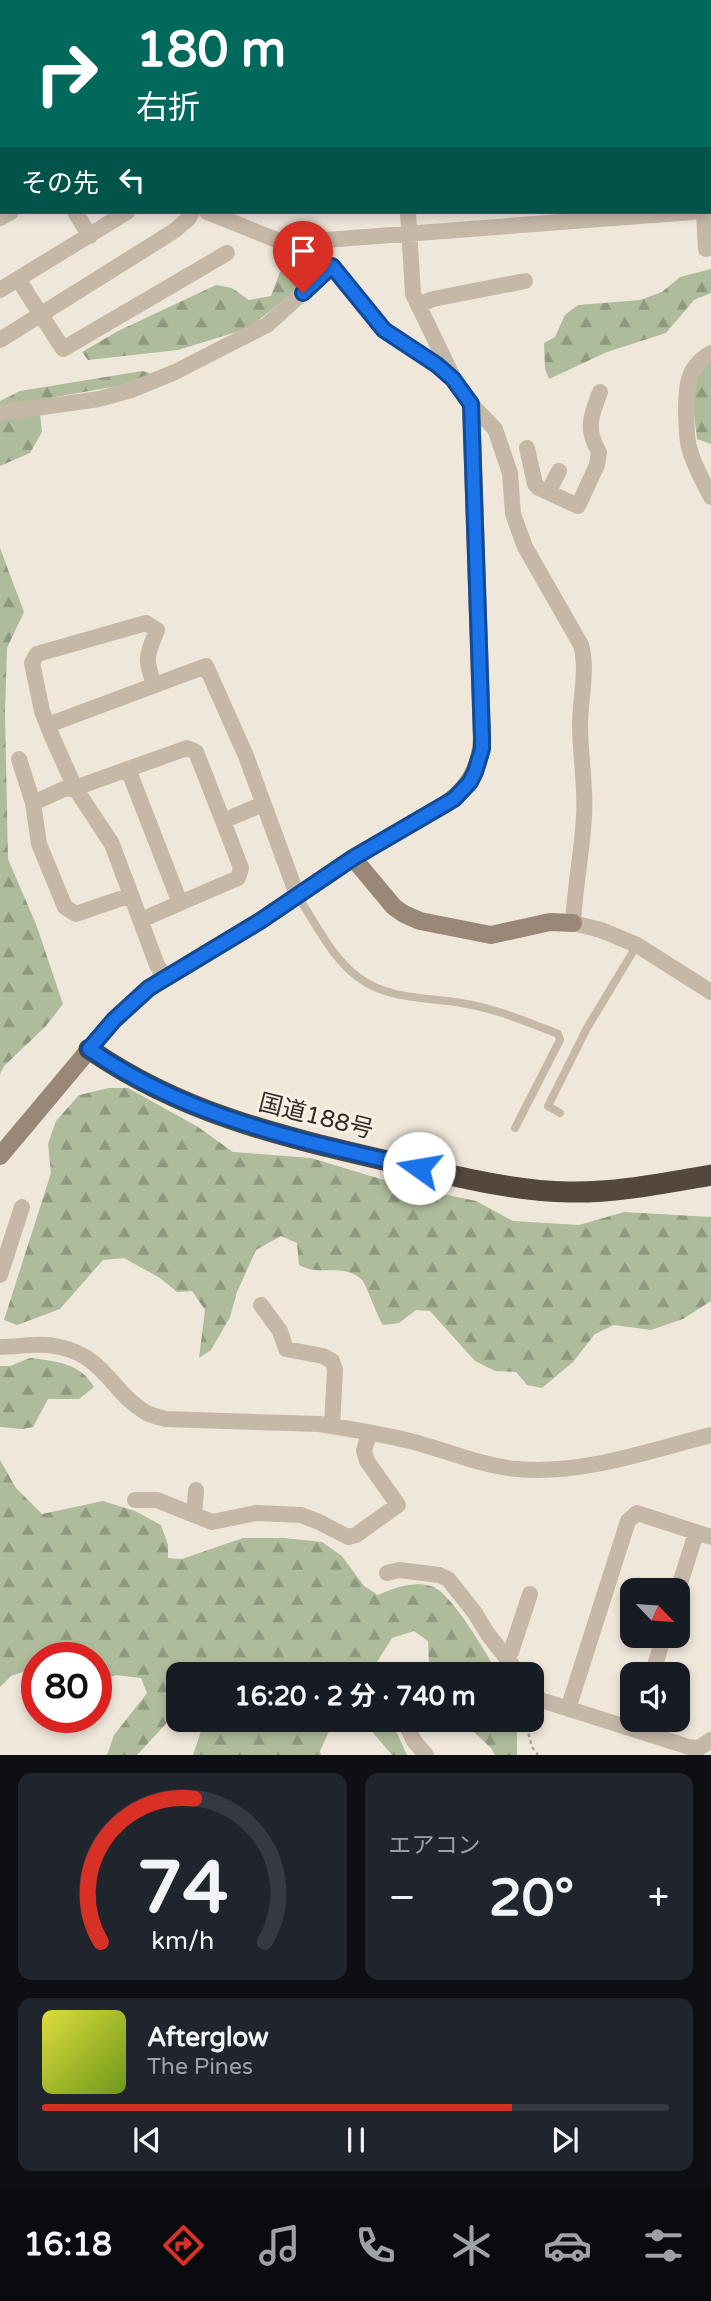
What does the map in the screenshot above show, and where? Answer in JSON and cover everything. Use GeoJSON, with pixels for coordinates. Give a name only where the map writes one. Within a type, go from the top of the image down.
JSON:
{"type":"FeatureCollection","features":[{"type":"Feature","properties":{"kind":"highway","name":"国道188号"},"geometry":{"type":"LineString","coordinates":[[89,1049],[119,1070],[176,1099],[237,1123],[463,1179],[568,1192],[624,1189],[711,1175]]}},
{"type":"Feature","properties":{"kind":"street"},"geometry":{"type":"LineString","coordinates":[[76,214],[90,236]]}},
{"type":"Feature","properties":{"kind":"street"},"geometry":{"type":"LineString","coordinates":[[0,290],[124,214]]}},
{"type":"Feature","properties":{"kind":"street"},"geometry":{"type":"LineString","coordinates":[[0,340],[174,231],[191,214]]}},
{"type":"Feature","properties":{"kind":"street"},"geometry":{"type":"LineString","coordinates":[[212,214],[299,249],[332,266],[384,330],[437,365],[453,379],[471,404],[495,429],[510,473],[513,514],[525,547],[577,638],[584,657],[580,726],[585,790],[584,818],[573,923]]}},
{"type":"Feature","properties":{"kind":"street"},"geometry":{"type":"LineString","coordinates":[[408,214],[413,294],[453,379]]}},
{"type":"Feature","properties":{"kind":"street"},"geometry":{"type":"LineString","coordinates":[[299,249],[312,241],[667,214]]}},
{"type":"Feature","properties":{"kind":"street"},"geometry":{"type":"LineString","coordinates":[[704,214],[706,249]]}},
{"type":"Feature","properties":{"kind":"street"},"geometry":{"type":"LineString","coordinates":[[18,279],[63,349],[227,253]]}},
{"type":"Feature","properties":{"kind":"street"},"geometry":{"type":"LineString","coordinates":[[0,413],[99,399],[131,390],[175,372],[267,325],[332,266]]}},
{"type":"Feature","properties":{"kind":"street"},"geometry":{"type":"LineString","coordinates":[[418,305],[433,299],[525,281]]}},
{"type":"Feature","properties":{"kind":"street"},"geometry":{"type":"LineString","coordinates":[[711,352],[699,359],[689,376],[686,391],[688,443],[692,459],[711,496]]}},
{"type":"Feature","properties":{"kind":"street"},"geometry":{"type":"LineString","coordinates":[[527,448],[542,488],[578,506],[597,465],[599,452],[591,438],[590,423],[600,392]]}},
{"type":"Feature","properties":{"kind":"street"},"geometry":{"type":"LineString","coordinates":[[0,1156],[114,1020],[149,988],[260,921],[353,858],[454,799],[470,782],[480,761],[482,738],[471,404]]}},
{"type":"Feature","properties":{"kind":"street"},"geometry":{"type":"LineString","coordinates":[[511,501],[542,488],[559,471]]}},
{"type":"Feature","properties":{"kind":"street"},"geometry":{"type":"LineString","coordinates":[[153,684],[147,656],[158,630],[146,623],[37,654],[32,663],[42,711],[75,788],[106,832],[157,965],[165,977]]}},
{"type":"Feature","properties":{"kind":"street"},"geometry":{"type":"LineString","coordinates":[[48,725],[206,666],[246,756],[297,895]]}},
{"type":"Feature","properties":{"kind":"street"},"geometry":{"type":"LineString","coordinates":[[33,803],[64,789],[75,788],[187,748],[196,752],[241,868],[237,878],[141,920]]}},
{"type":"Feature","properties":{"kind":"street"},"geometry":{"type":"LineString","coordinates":[[19,759],[33,803],[39,844],[65,907],[76,914],[131,895]]}},
{"type":"Feature","properties":{"kind":"street"},"geometry":{"type":"LineString","coordinates":[[128,769],[180,903]]}},
{"type":"Feature","properties":{"kind":"street"},"geometry":{"type":"LineString","coordinates":[[223,821],[262,804]]}},
{"type":"Feature","properties":{"kind":"street"},"geometry":{"type":"LineString","coordinates":[[353,858],[394,907],[421,921],[491,935],[550,922],[573,923],[601,930],[637,945],[711,992]]}},
{"type":"Feature","properties":{"kind":"street"},"geometry":{"type":"LineString","coordinates":[[0,1275],[22,1207]]}},
{"type":"Feature","properties":{"kind":"street"},"geometry":{"type":"LineString","coordinates":[[261,1305],[280,1331],[286,1349],[323,1356],[332,1361],[335,1370],[332,1426]]}},
{"type":"Feature","properties":{"kind":"street"},"geometry":{"type":"LineString","coordinates":[[0,1348],[38,1344],[81,1354],[98,1365],[127,1397],[146,1413],[165,1419],[332,1426],[413,1442],[488,1464],[537,1471],[605,1462],[711,1435]]}},
{"type":"Feature","properties":{"kind":"street"},"geometry":{"type":"LineString","coordinates":[[135,1500],[158,1500],[212,1522],[256,1513],[301,1516],[348,1536],[356,1535],[398,1505],[368,1461],[364,1451],[369,1433]]}},
{"type":"Feature","properties":{"kind":"street"},"geometry":{"type":"LineString","coordinates":[[194,1516],[196,1490]]}},
{"type":"Feature","properties":{"kind":"street"},"geometry":{"type":"LineString","coordinates":[[568,1709],[628,1521],[637,1513],[704,1535],[684,1578]]}},
{"type":"Feature","properties":{"kind":"street"},"geometry":{"type":"LineString","coordinates":[[387,1573],[399,1570],[439,1575],[448,1579],[509,1662]]}},
{"type":"Feature","properties":{"kind":"street"},"geometry":{"type":"LineString","coordinates":[[506,1658],[511,1652],[530,1594]]}},
{"type":"Feature","properties":{"kind":"street"},"geometry":{"type":"LineString","coordinates":[[544,1701],[620,1721]]}},
{"type":"Feature","properties":{"kind":"street"},"geometry":{"type":"LineString","coordinates":[[410,1732],[426,1755]]}},
{"type":"Feature","properties":{"kind":"street"},"geometry":{"type":"LineString","coordinates":[[653,1732],[689,1747],[699,1748],[711,1740]]}},
{"type":"Feature","properties":{"kind":"lane"},"geometry":{"type":"LineString","coordinates":[[297,895],[339,959],[359,978],[403,997],[461,1003],[502,1012],[558,1034],[560,1040],[515,1128]]}},
{"type":"Feature","properties":{"kind":"lane"},"geometry":{"type":"LineString","coordinates":[[560,1113],[548,1106],[587,1028],[637,945]]}},
{"type":"Feature","properties":{"kind":"path"},"geometry":{"type":"LineString","coordinates":[[528,1732],[531,1747],[538,1755]]}},
{"type":"Feature","properties":{"kind":"green space"},"geometry":{"type":"Polygon","coordinates":[[[288,264],[306,271],[304,283],[249,328],[178,350],[88,360],[82,352],[118,331],[216,285],[232,288],[249,300],[271,296],[280,272],[288,264]]]}},
{"type":"Feature","properties":{"kind":"green space"},"geometry":{"type":"Polygon","coordinates":[[[711,269],[711,293],[694,300],[666,333],[607,352],[549,379],[545,369],[544,343],[555,337],[565,315],[578,305],[640,300],[662,292],[680,277],[711,269]]]}},
{"type":"Feature","properties":{"kind":"green space"},"geometry":{"type":"Polygon","coordinates":[[[711,359],[711,444],[697,439],[693,396],[697,377],[711,359]]]}},
{"type":"Feature","properties":{"kind":"green space"},"geometry":{"type":"Polygon","coordinates":[[[142,371],[150,373],[140,382],[50,398],[40,414],[42,432],[30,453],[0,466],[0,401],[20,391],[142,371]]]}},
{"type":"Feature","properties":{"kind":"green space"},"geometry":{"type":"Polygon","coordinates":[[[0,548],[24,612],[7,648],[5,712],[8,859],[36,924],[63,1004],[45,1027],[4,1066],[0,1074],[0,548]]]}},
{"type":"Feature","properties":{"kind":"green space"},"geometry":{"type":"Polygon","coordinates":[[[109,1088],[128,1088],[198,1127],[233,1152],[311,1158],[404,1186],[476,1201],[513,1221],[579,1225],[624,1212],[711,1217],[711,1301],[683,1319],[651,1330],[614,1325],[595,1334],[573,1362],[542,1388],[527,1385],[516,1372],[495,1371],[475,1361],[430,1311],[416,1310],[399,1323],[383,1325],[362,1280],[347,1272],[315,1270],[299,1265],[297,1243],[281,1236],[256,1250],[237,1292],[230,1317],[211,1350],[199,1358],[205,1310],[192,1291],[177,1292],[160,1278],[124,1258],[103,1260],[60,1309],[17,1325],[4,1320],[51,1173],[48,1144],[56,1121],[79,1095],[109,1088]]]}},
{"type":"Feature","properties":{"kind":"green space"},"geometry":{"type":"Polygon","coordinates":[[[30,1358],[58,1362],[75,1368],[89,1379],[94,1387],[79,1399],[48,1399],[33,1427],[0,1427],[0,1366],[10,1366],[30,1358]]]}},
{"type":"Feature","properties":{"kind":"green space"},"geometry":{"type":"Polygon","coordinates":[[[0,1460],[16,1488],[42,1514],[103,1501],[135,1511],[161,1525],[168,1545],[168,1558],[182,1559],[243,1538],[322,1542],[342,1556],[364,1586],[378,1595],[411,1585],[431,1586],[439,1590],[458,1611],[491,1662],[429,1662],[428,1641],[414,1631],[392,1638],[377,1662],[166,1662],[166,1724],[137,1755],[107,1755],[114,1735],[147,1693],[141,1678],[112,1677],[112,1642],[21,1642],[21,1673],[11,1676],[0,1687],[0,1460]]]}},
{"type":"Feature","properties":{"kind":"green space"},"geometry":{"type":"Polygon","coordinates":[[[201,1732],[329,1732],[320,1751],[321,1755],[193,1755],[201,1732]]]}},
{"type":"Feature","properties":{"kind":"green space"},"geometry":{"type":"Polygon","coordinates":[[[372,1732],[396,1732],[407,1755],[392,1755],[372,1732]]]}},
{"type":"Feature","properties":{"kind":"green space"},"geometry":{"type":"Polygon","coordinates":[[[474,1732],[517,1732],[517,1755],[495,1755],[474,1732]]]}},
{"type":"Feature","properties":{"kind":"route"},"geometry":{"type":"LineString","coordinates":[[303,293],[332,266],[384,330],[437,365],[453,379],[471,404],[482,738],[480,761],[470,782],[454,799],[332,871],[260,921],[149,988],[114,1020],[89,1049],[119,1070],[176,1099],[237,1123],[419,1168]]}}]}
